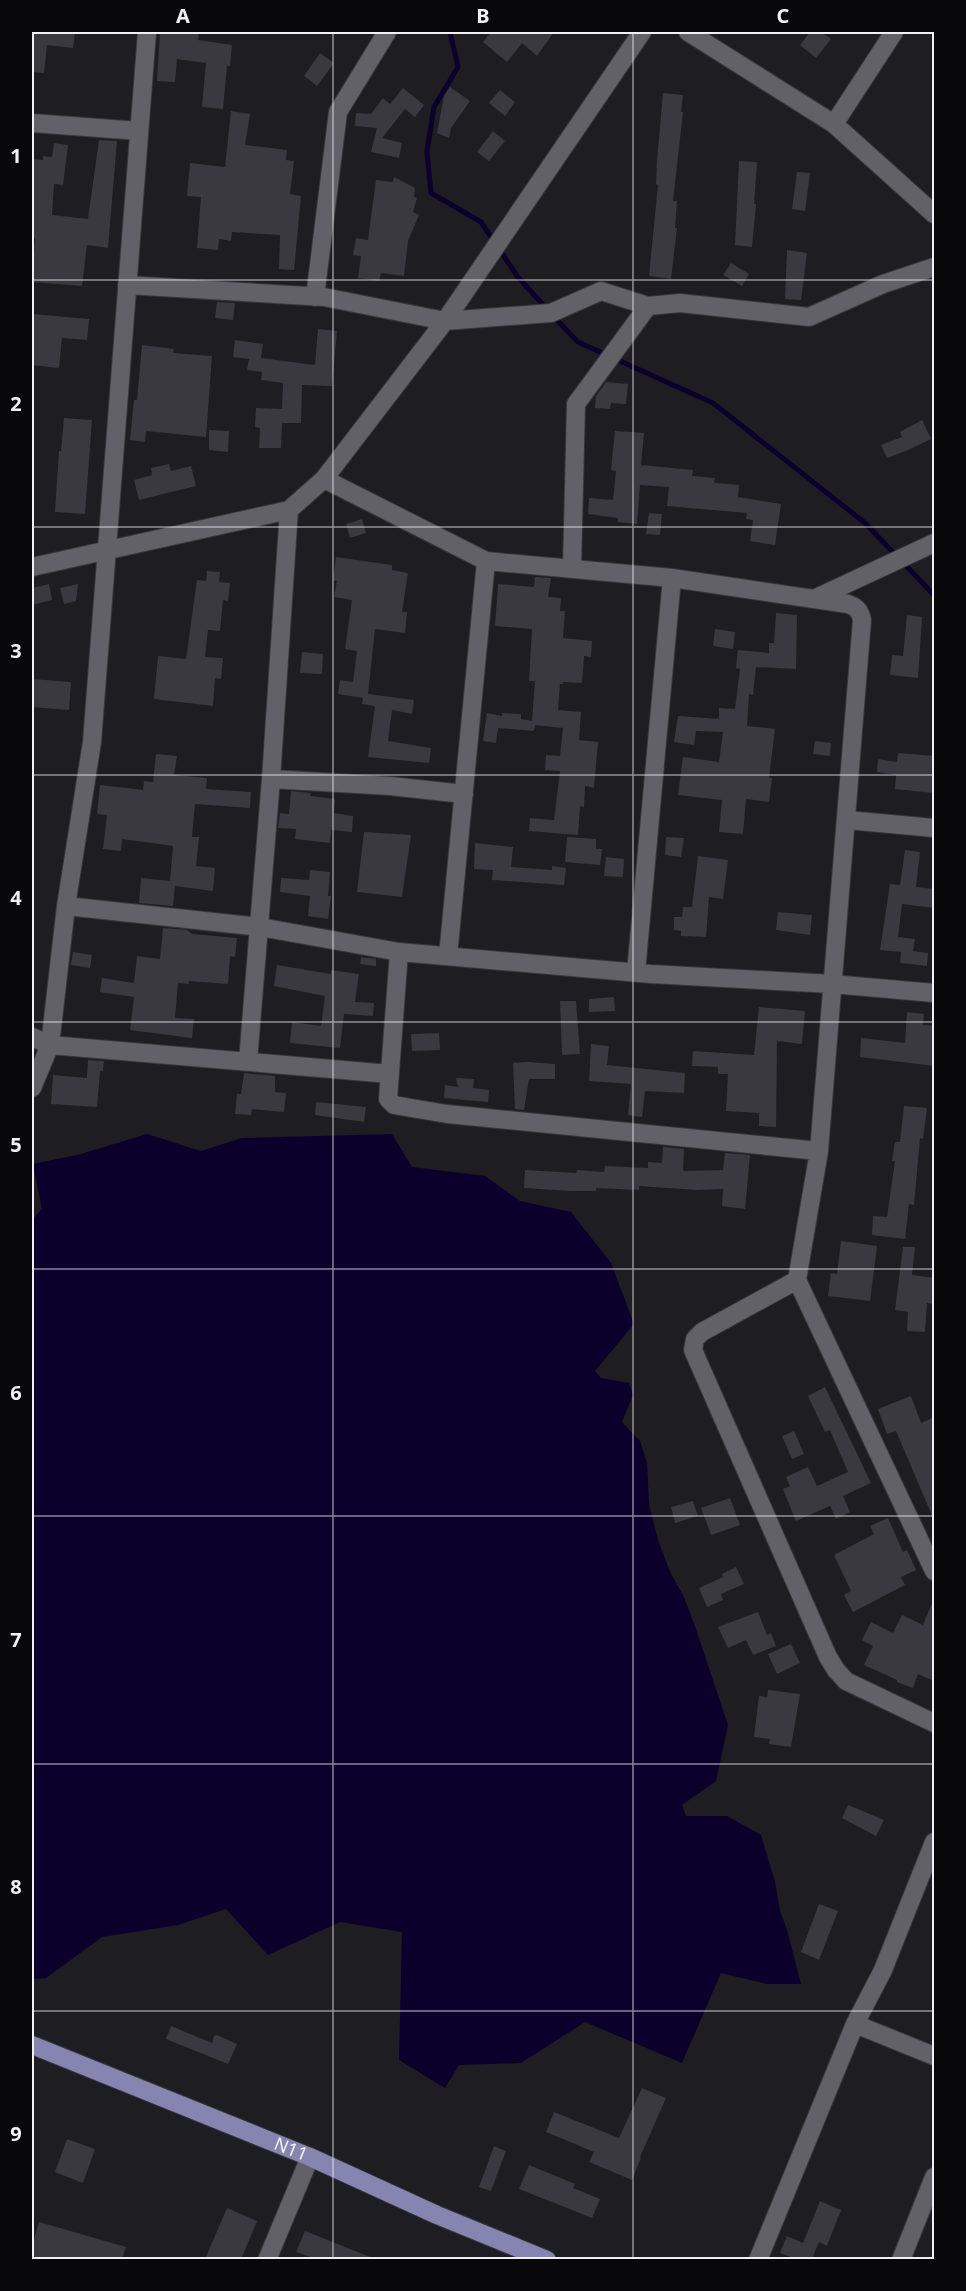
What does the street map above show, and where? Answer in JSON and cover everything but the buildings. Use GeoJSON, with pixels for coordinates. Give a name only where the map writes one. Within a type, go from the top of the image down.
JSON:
{"type":"FeatureCollection","features":[{"type":"Feature","properties":{"kind":"main road","name":"N11"},"geometry":{"type":"LineString","coordinates":[[32,2045],[310,2157],[437,2215],[547,2259]]}},
{"type":"Feature","properties":{"kind":"street"},"geometry":{"type":"LineString","coordinates":[[32,1088],[50,1045],[66,906],[92,742],[147,32]]}},
{"type":"Feature","properties":{"kind":"street"},"geometry":{"type":"LineString","coordinates":[[315,297],[338,112],[387,32]]}},
{"type":"Feature","properties":{"kind":"street"},"geometry":{"type":"LineString","coordinates":[[32,567],[289,510],[324,479],[445,321],[642,32]]}},
{"type":"Feature","properties":{"kind":"street"},"geometry":{"type":"LineString","coordinates":[[688,32],[834,124],[934,214]]}},
{"type":"Feature","properties":{"kind":"street"},"geometry":{"type":"LineString","coordinates":[[834,124],[894,32]]}},
{"type":"Feature","properties":{"kind":"street"},"geometry":{"type":"LineString","coordinates":[[32,123],[139,131]]}},
{"type":"Feature","properties":{"kind":"street"},"geometry":{"type":"LineString","coordinates":[[127,285],[315,297],[445,321],[551,313],[601,291],[648,306],[680,303],[809,317],[882,284],[934,267]]}},
{"type":"Feature","properties":{"kind":"street"},"geometry":{"type":"LineString","coordinates":[[572,568],[576,404],[648,306]]}},
{"type":"Feature","properties":{"kind":"street"},"geometry":{"type":"LineString","coordinates":[[324,479],[486,561],[672,578],[855,606],[860,612],[862,620],[847,820],[819,1151],[797,1280],[934,1571]]}},
{"type":"Feature","properties":{"kind":"street"},"geometry":{"type":"LineString","coordinates":[[248,1061],[260,927],[289,510]]}},
{"type":"Feature","properties":{"kind":"street"},"geometry":{"type":"LineString","coordinates":[[814,599],[934,543]]}},
{"type":"Feature","properties":{"kind":"street"},"geometry":{"type":"LineString","coordinates":[[448,956],[486,561]]}},
{"type":"Feature","properties":{"kind":"street"},"geometry":{"type":"LineString","coordinates":[[636,972],[672,578]]}},
{"type":"Feature","properties":{"kind":"street"},"geometry":{"type":"LineString","coordinates":[[271,779],[390,786],[464,794]]}},
{"type":"Feature","properties":{"kind":"street"},"geometry":{"type":"LineString","coordinates":[[847,820],[934,828]]}},
{"type":"Feature","properties":{"kind":"street"},"geometry":{"type":"LineString","coordinates":[[66,906],[260,927],[399,952],[636,972],[832,984],[934,993]]}},
{"type":"Feature","properties":{"kind":"street"},"geometry":{"type":"LineString","coordinates":[[399,952],[388,1099],[394,1105],[819,1151]]}},
{"type":"Feature","properties":{"kind":"street"},"geometry":{"type":"LineString","coordinates":[[32,1037],[50,1045],[390,1074]]}},
{"type":"Feature","properties":{"kind":"street"},"geometry":{"type":"LineString","coordinates":[[797,1280],[702,1332],[695,1339],[693,1350],[836,1670],[846,1680],[934,1723]]}},
{"type":"Feature","properties":{"kind":"street"},"geometry":{"type":"LineString","coordinates":[[758,2259],[855,2024],[883,1970],[934,1842]]}},
{"type":"Feature","properties":{"kind":"street"},"geometry":{"type":"LineString","coordinates":[[855,2024],[934,2055]]}},
{"type":"Feature","properties":{"kind":"street"},"geometry":{"type":"LineString","coordinates":[[267,2259],[310,2157]]}},
{"type":"Feature","properties":{"kind":"street"},"geometry":{"type":"LineString","coordinates":[[901,2259],[934,2176]]}},
{"type":"Feature","properties":{"kind":"shaded area"},"geometry":{"type":"Polygon","coordinates":[[[147,1134],[201,1151],[242,1138],[392,1134],[412,1167],[485,1176],[520,1201],[571,1212],[611,1263],[634,1324],[595,1371],[601,1378],[629,1383],[633,1395],[622,1422],[640,1441],[647,1463],[649,1505],[659,1543],[695,1626],[728,1725],[716,1781],[682,1805],[686,1816],[727,1816],[761,1835],[801,1984],[767,1984],[721,1973],[682,2063],[585,2022],[521,2063],[459,2065],[445,2088],[399,2060],[402,1932],[340,1922],[268,1955],[226,1909],[178,1925],[102,1937],[46,1978],[32,1979],[32,1220],[42,1209],[33,1164],[81,1154],[147,1134]]]}},
{"type":"Feature","properties":{"kind":"waterway"},"geometry":{"type":"LineString","coordinates":[[450,32],[458,67],[434,107],[427,152],[431,193],[481,222],[517,276],[547,309]]}},
{"type":"Feature","properties":{"kind":"waterway"},"geometry":{"type":"LineString","coordinates":[[553,316],[578,342],[713,403],[865,523],[934,595]]}}]}
